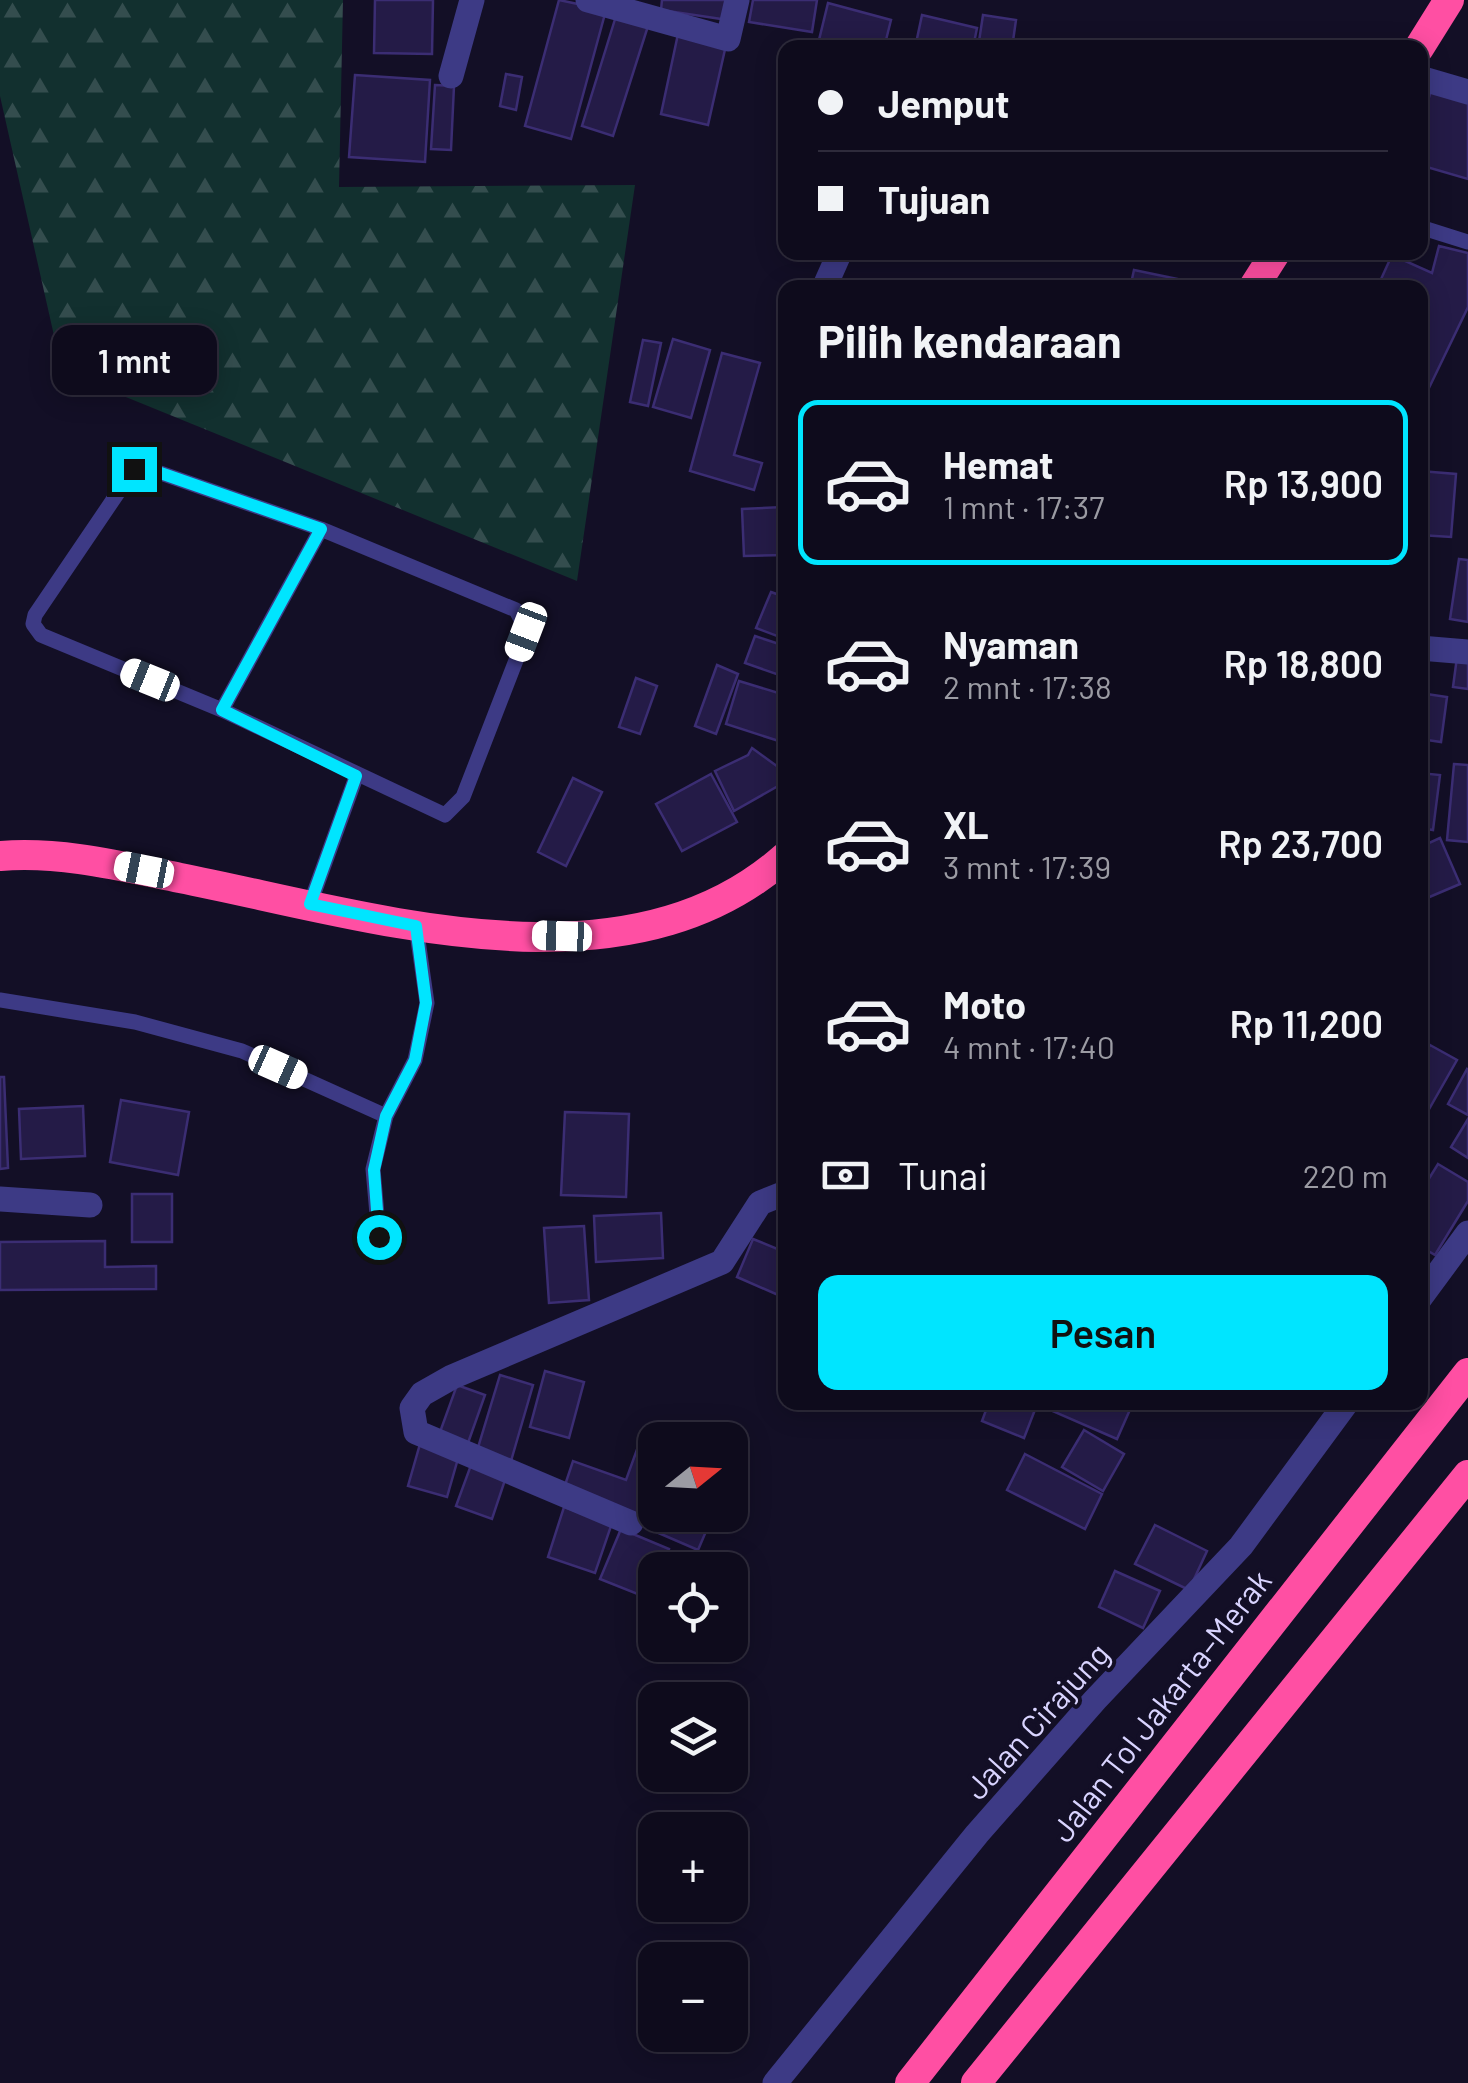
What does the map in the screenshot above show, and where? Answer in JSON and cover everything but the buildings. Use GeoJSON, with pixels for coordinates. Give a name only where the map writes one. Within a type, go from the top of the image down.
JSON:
{"type":"FeatureCollection","features":[{"type":"Feature","properties":{"kind":"highway"},"geometry":{"type":"LineString","coordinates":[[1424,40],[1449,0]]}},
{"type":"Feature","properties":{"kind":"highway"},"geometry":{"type":"LineString","coordinates":[[0,856],[58,855],[416,926],[588,938],[701,913],[778,869]]}},
{"type":"Feature","properties":{"kind":"highway","name":"Jalan Tol Jakarta–Merak"},"geometry":{"type":"LineString","coordinates":[[910,2083],[1468,1373]]}},
{"type":"Feature","properties":{"kind":"highway"},"geometry":{"type":"LineString","coordinates":[[976,2083],[1468,1475]]}},
{"type":"Feature","properties":{"kind":"street"},"geometry":{"type":"LineString","coordinates":[[451,76],[472,0]]}},
{"type":"Feature","properties":{"kind":"street"},"geometry":{"type":"LineString","coordinates":[[588,0],[728,39],[737,0]]}},
{"type":"Feature","properties":{"kind":"street"},"geometry":{"type":"LineString","coordinates":[[1428,80],[1468,92]]}},
{"type":"Feature","properties":{"kind":"street"},"geometry":{"type":"LineString","coordinates":[[1428,649],[1468,652]]}},
{"type":"Feature","properties":{"kind":"street"},"geometry":{"type":"LineString","coordinates":[[631,1524],[416,1432],[412,1408],[422,1394],[452,1377],[722,1262],[760,1203],[778,1196]]}},
{"type":"Feature","properties":{"kind":"street"},"geometry":{"type":"LineString","coordinates":[[0,1198],[90,1204]]}},
{"type":"Feature","properties":{"kind":"street"},"geometry":{"type":"LineString","coordinates":[[1429,1264],[1468,1232]]}},
{"type":"Feature","properties":{"kind":"street","name":"Jalan Cirajung"},"geometry":{"type":"LineString","coordinates":[[775,2083],[978,1834],[1095,1700],[1242,1546],[1342,1410]]}},
{"type":"Feature","properties":{"kind":"lane"},"geometry":{"type":"LineString","coordinates":[[1428,230],[1468,242]]}},
{"type":"Feature","properties":{"kind":"lane"},"geometry":{"type":"LineString","coordinates":[[134,469],[149,469],[321,529],[516,610],[526,632],[463,797],[445,815],[222,710],[41,635],[33,624],[35,615],[122,479],[134,469]]}},
{"type":"Feature","properties":{"kind":"lane"},"geometry":{"type":"LineString","coordinates":[[222,710],[321,529]]}},
{"type":"Feature","properties":{"kind":"lane"},"geometry":{"type":"LineString","coordinates":[[310,904],[356,776]]}},
{"type":"Feature","properties":{"kind":"lane"},"geometry":{"type":"LineString","coordinates":[[379,1237],[374,1170],[386,1116],[415,1060],[426,1003],[416,926]]}},
{"type":"Feature","properties":{"kind":"lane"},"geometry":{"type":"LineString","coordinates":[[0,1000],[135,1022],[242,1051],[386,1116]]}},
{"type":"Feature","properties":{"kind":"green space"},"geometry":{"type":"Polygon","coordinates":[[[0,0],[343,0],[339,187],[635,185],[577,581],[62,371],[0,96],[0,0]]]}},
{"type":"Feature","properties":{"kind":"route"},"geometry":{"type":"LineString","coordinates":[[134,469],[149,469],[321,529],[222,710],[356,776],[310,904],[416,926],[426,1003],[415,1060],[386,1116],[374,1170],[379,1237]]}}]}
